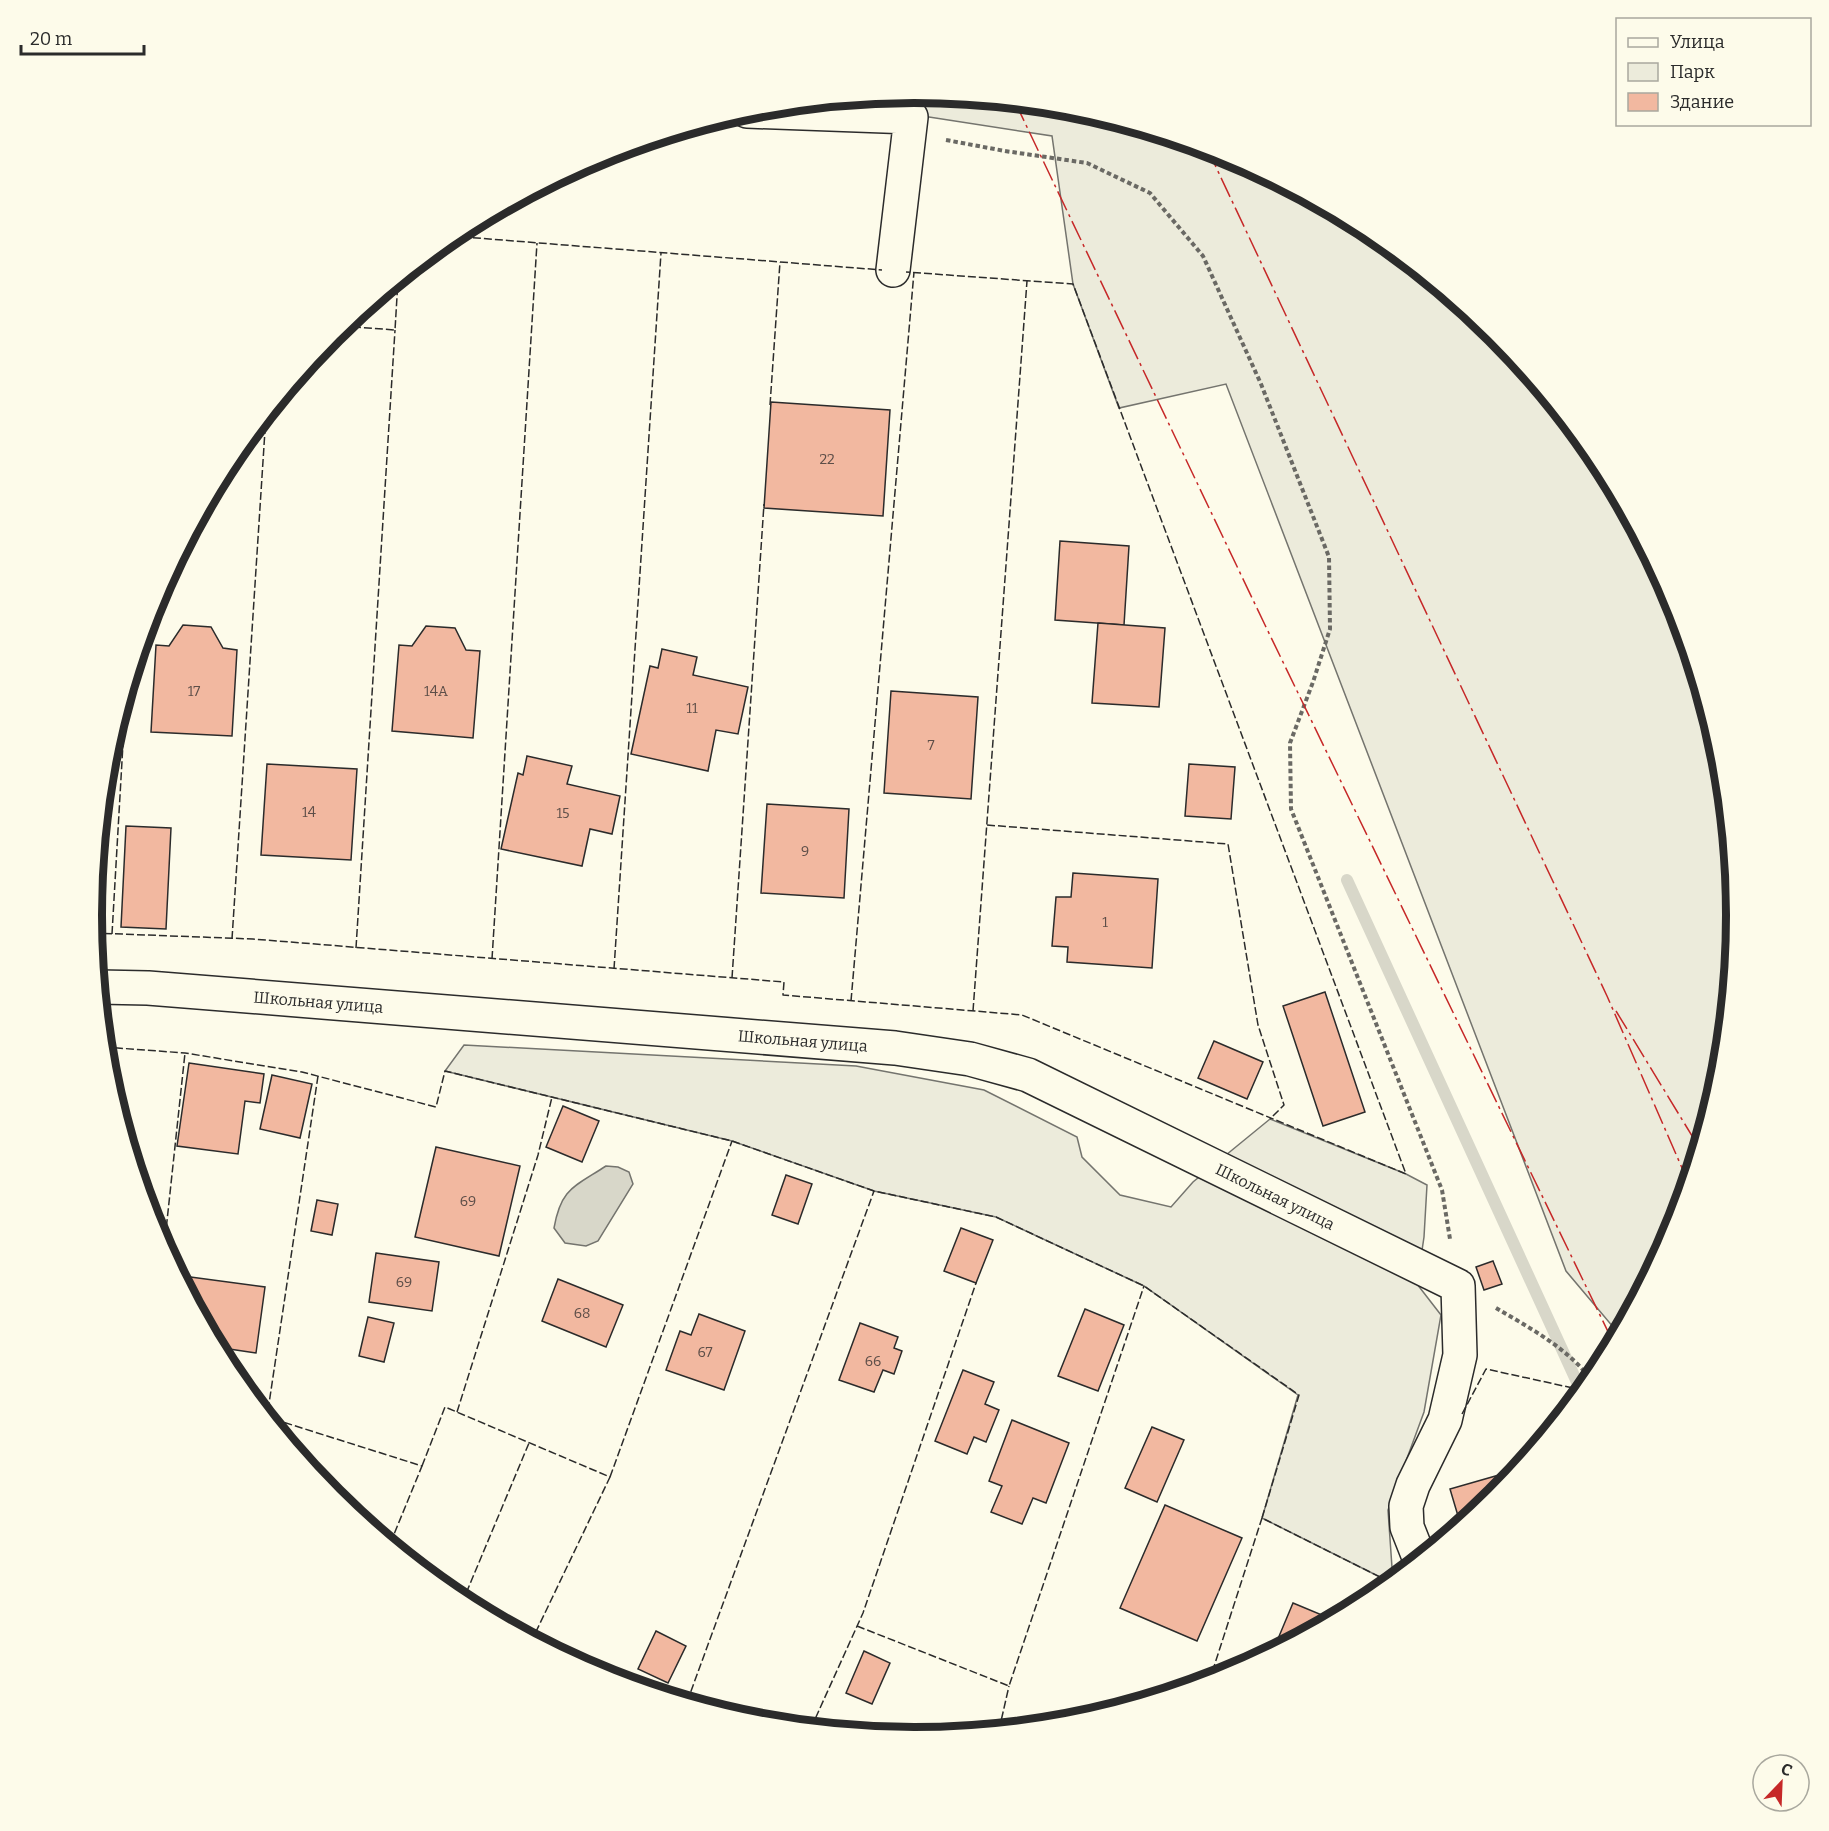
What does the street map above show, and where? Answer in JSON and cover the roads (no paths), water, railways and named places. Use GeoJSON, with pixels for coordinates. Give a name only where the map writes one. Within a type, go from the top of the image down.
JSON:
{"type":"FeatureCollection","features":[{"type":"Feature","properties":{"kind":"street"},"geometry":{"type":"LineString","coordinates":[[793,113],[911,117],[893,270]]}},
{"type":"Feature","properties":{"kind":"street","name":"Школьная улица"},"geometry":{"type":"LineString","coordinates":[[106,987],[148,988],[895,1048],[970,1059],[1028,1075],[1458,1286],[1460,1354],[1445,1420],[1413,1485],[1406,1506],[1407,1527],[1417,1553]]}},
{"type":"Feature","properties":{"kind":"waterway"},"geometry":{"type":"LineString","coordinates":[[1347,880],[1578,1384]]}}]}
